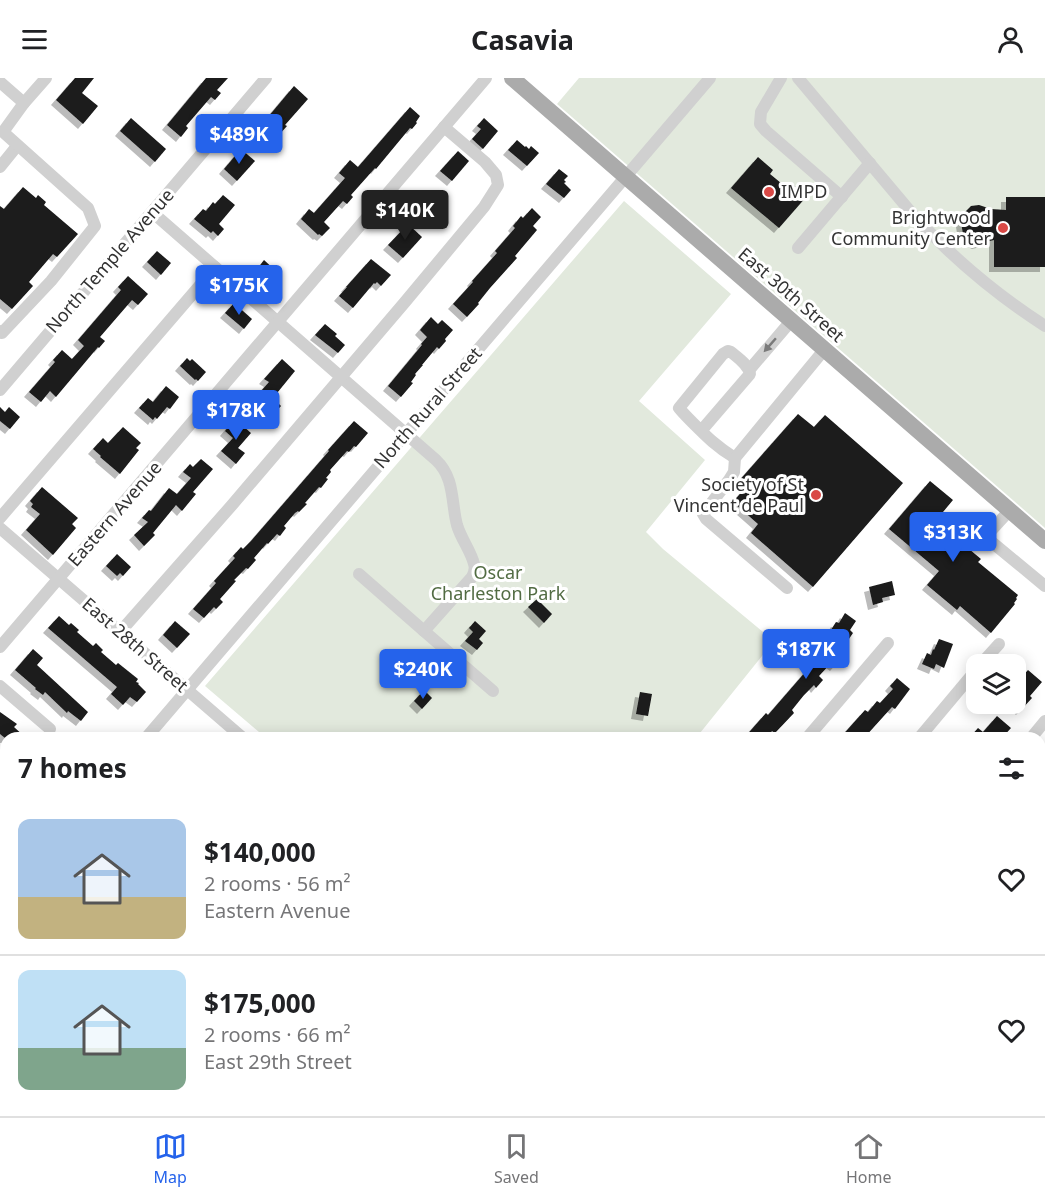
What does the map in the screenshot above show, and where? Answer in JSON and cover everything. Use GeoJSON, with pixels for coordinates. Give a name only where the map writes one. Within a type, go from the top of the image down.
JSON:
{"type":"FeatureCollection","features":[{"type":"Feature","properties":{"kind":"main road","name":"East 30th Street"},"geometry":{"type":"LineString","coordinates":[[512,78],[1045,541]]}},
{"type":"Feature","properties":{"kind":"street"},"geometry":{"type":"LineString","coordinates":[[0,331],[2,333],[51,281],[95,226],[88,208],[3,132],[46,78]]}},
{"type":"Feature","properties":{"kind":"street","name":"North Temple Avenue"},"geometry":{"type":"LineString","coordinates":[[0,390],[266,78]]}},
{"type":"Feature","properties":{"kind":"street","name":"Eastern Avenue"},"geometry":{"type":"LineString","coordinates":[[0,647],[486,78]]}},
{"type":"Feature","properties":{"kind":"street","name":"North Rural Street"},"geometry":{"type":"LineString","coordinates":[[151,732],[710,78]]}},
{"type":"Feature","properties":{"kind":"street"},"geometry":{"type":"LineString","coordinates":[[781,78],[761,112],[760,124],[842,197]]}},
{"type":"Feature","properties":{"kind":"street"},"geometry":{"type":"LineString","coordinates":[[798,78],[915,217],[988,286],[1045,326]]}},
{"type":"Feature","properties":{"kind":"street"},"geometry":{"type":"LineString","coordinates":[[0,82],[24,103]]}},
{"type":"Feature","properties":{"kind":"street"},"geometry":{"type":"LineString","coordinates":[[120,632],[232,505],[484,207],[498,185],[496,175],[485,162],[444,127]]}},
{"type":"Feature","properties":{"kind":"street"},"geometry":{"type":"LineString","coordinates":[[0,167],[17,146]]}},
{"type":"Feature","properties":{"kind":"street"},"geometry":{"type":"LineString","coordinates":[[798,248],[870,163]]}},
{"type":"Feature","properties":{"kind":"street"},"geometry":{"type":"LineString","coordinates":[[152,212],[436,460],[447,473],[457,525],[475,567],[472,577],[424,631]]}},
{"type":"Feature","properties":{"kind":"street"},"geometry":{"type":"LineString","coordinates":[[0,518],[215,267]]}},
{"type":"Feature","properties":{"kind":"street"},"geometry":{"type":"LineString","coordinates":[[701,431],[750,374],[750,369],[791,321]]}},
{"type":"Feature","properties":{"kind":"street"},"geometry":{"type":"LineString","coordinates":[[787,588],[703,514],[734,472],[735,458],[824,350]]}},
{"type":"Feature","properties":{"kind":"street"},"geometry":{"type":"LineString","coordinates":[[735,458],[718,448],[680,410],[680,405],[728,351],[750,369]]}},
{"type":"Feature","properties":{"kind":"street"},"geometry":{"type":"LineString","coordinates":[[1010,510],[988,534],[988,539],[1045,586]]}},
{"type":"Feature","properties":{"kind":"street","name":"East 28th Street"},"geometry":{"type":"LineString","coordinates":[[0,528],[236,732]]}},
{"type":"Feature","properties":{"kind":"street"},"geometry":{"type":"LineString","coordinates":[[359,574],[493,691]]}},
{"type":"Feature","properties":{"kind":"street"},"geometry":{"type":"LineString","coordinates":[[812,732],[888,643]]}},
{"type":"Feature","properties":{"kind":"street"},"geometry":{"type":"LineString","coordinates":[[990,654],[999,644]]}},
{"type":"Feature","properties":{"kind":"street"},"geometry":{"type":"LineString","coordinates":[[924,732],[966,682]]}},
{"type":"Feature","properties":{"kind":"street"},"geometry":{"type":"LineString","coordinates":[[0,686],[50,729]]}},
{"type":"Feature","properties":{"kind":"green space"},"geometry":{"type":"Polygon","coordinates":[[[579,78],[1045,78],[1045,528],[557,104],[579,78]]]}},
{"type":"Feature","properties":{"kind":"green space","name":"Oscar Charleston Park"},"geometry":{"type":"Polygon","coordinates":[[[624,201],[731,294],[639,401],[705,460],[646,532],[663,549],[774,641],[701,732],[259,732],[205,686],[624,201]]]}},
{"type":"Feature","properties":{"kind":"building"},"geometry":{"type":"Polygon","coordinates":[[[75,78],[94,78],[82,93],[98,106],[83,124],[56,100],[75,78]]]}},
{"type":"Feature","properties":{"kind":"building"},"geometry":{"type":"Polygon","coordinates":[[[206,78],[228,78],[217,90],[221,93],[215,100],[211,97],[186,126],[188,128],[181,137],[167,125],[206,78]]]}},
{"type":"Feature","properties":{"kind":"building"},"geometry":{"type":"Polygon","coordinates":[[[294,86],[308,99],[285,125],[287,126],[268,144],[258,136],[266,126],[263,123],[294,86]]]}},
{"type":"Feature","properties":{"kind":"building"},"geometry":{"type":"Polygon","coordinates":[[[410,107],[420,116],[417,123],[351,195],[353,197],[347,204],[343,201],[324,222],[330,228],[322,236],[318,235],[301,219],[309,209],[314,213],[345,178],[339,173],[350,160],[358,167],[410,107]]]}},
{"type":"Feature","properties":{"kind":"building"},"geometry":{"type":"Polygon","coordinates":[[[131,118],[166,149],[155,162],[120,131],[131,118]]]}},
{"type":"Feature","properties":{"kind":"building"},"geometry":{"type":"Polygon","coordinates":[[[484,118],[498,131],[483,149],[472,139],[481,129],[477,126],[484,118]]]}},
{"type":"Feature","properties":{"kind":"building"},"geometry":{"type":"Polygon","coordinates":[[[517,140],[529,149],[531,146],[539,153],[527,166],[508,150],[517,140]]]}},
{"type":"Feature","properties":{"kind":"building"},"geometry":{"type":"Polygon","coordinates":[[[241,149],[255,161],[237,181],[224,169],[241,149]]]}},
{"type":"Feature","properties":{"kind":"building"},"geometry":{"type":"Polygon","coordinates":[[[458,151],[469,161],[452,181],[440,171],[458,151]]]}},
{"type":"Feature","properties":{"kind":"building","name":"IMPD"},"geometry":{"type":"Polygon","coordinates":[[[758,157],[773,170],[770,174],[787,188],[791,183],[807,196],[779,228],[731,188],[758,157]]]}},
{"type":"Feature","properties":{"kind":"building"},"geometry":{"type":"Polygon","coordinates":[[[559,169],[568,176],[564,183],[571,190],[564,198],[546,184],[559,169]]]}},
{"type":"Feature","properties":{"kind":"building"},"geometry":{"type":"Polygon","coordinates":[[[23,187],[36,198],[38,195],[46,202],[44,205],[78,234],[57,257],[53,254],[29,282],[33,286],[12,309],[0,299],[0,206],[4,209],[23,187]]]}},
{"type":"Feature","properties":{"kind":"building"},"geometry":{"type":"Polygon","coordinates":[[[436,192],[447,203],[432,219],[421,209],[436,192]]]}},
{"type":"Feature","properties":{"kind":"building"},"geometry":{"type":"Polygon","coordinates":[[[223,195],[235,205],[219,224],[224,229],[218,236],[194,219],[203,209],[206,211],[223,195]]]}},
{"type":"Feature","properties":{"kind":"building","name":"Brightwood Community Center"},"geometry":{"type":"Polygon","coordinates":[[[1006,197],[1045,197],[1045,267],[994,267],[994,240],[977,244],[963,234],[961,222],[964,213],[971,206],[979,205],[1006,210],[1006,197]]]}},
{"type":"Feature","properties":{"kind":"building"},"geometry":{"type":"Polygon","coordinates":[[[532,208],[541,217],[533,226],[537,230],[515,256],[517,258],[467,317],[453,304],[497,253],[495,251],[515,228],[513,226],[521,216],[523,218],[532,208]]]}},
{"type":"Feature","properties":{"kind":"building"},"geometry":{"type":"Polygon","coordinates":[[[408,224],[422,237],[403,258],[388,245],[408,224]]]}},
{"type":"Feature","properties":{"kind":"building"},"geometry":{"type":"Polygon","coordinates":[[[157,251],[171,263],[161,275],[147,262],[157,251]]]}},
{"type":"Feature","properties":{"kind":"building"},"geometry":{"type":"Polygon","coordinates":[[[371,259],[391,275],[381,286],[377,282],[374,283],[353,308],[339,296],[371,259]]]}},
{"type":"Feature","properties":{"kind":"building"},"geometry":{"type":"Polygon","coordinates":[[[264,260],[277,272],[266,285],[261,281],[258,284],[251,277],[264,260]]]}},
{"type":"Feature","properties":{"kind":"building"},"geometry":{"type":"Polygon","coordinates":[[[128,276],[148,294],[138,305],[132,300],[100,337],[105,341],[56,397],[50,391],[41,402],[29,392],[55,362],[53,360],[62,350],[72,359],[84,346],[78,340],[121,290],[118,287],[128,276]]]}},
{"type":"Feature","properties":{"kind":"building"},"geometry":{"type":"Polygon","coordinates":[[[234,303],[252,319],[244,329],[225,313],[234,303]]]}},
{"type":"Feature","properties":{"kind":"building"},"geometry":{"type":"Polygon","coordinates":[[[431,317],[438,324],[442,320],[453,330],[445,339],[446,341],[439,349],[437,347],[415,374],[411,382],[413,383],[401,397],[388,386],[427,337],[420,330],[431,317]]]}},
{"type":"Feature","properties":{"kind":"building"},"geometry":{"type":"Polygon","coordinates":[[[325,324],[345,345],[338,353],[315,335],[325,324]]]}},
{"type":"Feature","properties":{"kind":"building"},"geometry":{"type":"Polygon","coordinates":[[[187,358],[190,361],[192,359],[206,372],[198,381],[180,366],[187,358]]]}},
{"type":"Feature","properties":{"kind":"building"},"geometry":{"type":"Polygon","coordinates":[[[282,359],[295,371],[273,398],[281,406],[272,416],[254,399],[269,382],[264,379],[282,359]]]}},
{"type":"Feature","properties":{"kind":"building"},"geometry":{"type":"Polygon","coordinates":[[[166,386],[179,397],[170,409],[167,407],[157,419],[155,417],[153,420],[139,408],[148,398],[153,402],[166,386]]]}},
{"type":"Feature","properties":{"kind":"building"},"geometry":{"type":"Polygon","coordinates":[[[0,407],[5,412],[9,407],[20,417],[10,429],[0,421],[0,407]]]}},
{"type":"Feature","properties":{"kind":"building","name":"Society of St Vincent de Paul"},"geometry":{"type":"Polygon","coordinates":[[[798,414],[814,427],[825,415],[903,483],[813,587],[751,533],[758,524],[733,502],[745,488],[738,482],[798,414]]]}},
{"type":"Feature","properties":{"kind":"building"},"geometry":{"type":"Polygon","coordinates":[[[235,419],[251,433],[238,448],[245,453],[236,464],[221,451],[233,438],[225,431],[235,419]]]}},
{"type":"Feature","properties":{"kind":"building"},"geometry":{"type":"Polygon","coordinates":[[[354,421],[368,433],[330,470],[326,478],[328,479],[321,488],[319,487],[305,503],[307,504],[295,513],[284,526],[286,528],[280,536],[277,534],[267,543],[248,569],[246,568],[234,580],[236,581],[220,599],[223,602],[216,609],[214,607],[204,618],[193,609],[235,558],[233,556],[251,541],[354,421]]]}},
{"type":"Feature","properties":{"kind":"building"},"geometry":{"type":"Polygon","coordinates":[[[123,427],[141,443],[136,448],[139,450],[120,474],[93,449],[103,438],[108,443],[123,427]]]}},
{"type":"Feature","properties":{"kind":"building"},"geometry":{"type":"Polygon","coordinates":[[[201,459],[213,469],[193,492],[196,494],[182,511],[176,505],[153,533],[155,535],[144,546],[134,535],[148,522],[142,518],[149,510],[151,511],[169,488],[177,494],[191,478],[183,472],[190,464],[193,467],[201,459]]]}},
{"type":"Feature","properties":{"kind":"building"},"geometry":{"type":"Polygon","coordinates":[[[930,481],[953,500],[928,530],[955,554],[963,544],[981,559],[978,562],[1018,595],[1015,604],[991,633],[960,606],[957,610],[927,585],[939,571],[889,529],[930,481]]]}},
{"type":"Feature","properties":{"kind":"building"},"geometry":{"type":"Polygon","coordinates":[[[42,487],[78,518],[72,524],[76,528],[53,555],[26,530],[40,514],[31,507],[33,504],[30,501],[42,487]]]}},
{"type":"Feature","properties":{"kind":"building"},"geometry":{"type":"Polygon","coordinates":[[[117,554],[131,567],[123,576],[120,573],[117,576],[106,566],[117,554]]]}},
{"type":"Feature","properties":{"kind":"building"},"geometry":{"type":"Polygon","coordinates":[[[892,581],[895,595],[882,598],[883,602],[873,605],[869,587],[892,581]]]}},
{"type":"Feature","properties":{"kind":"building"},"geometry":{"type":"Polygon","coordinates":[[[537,599],[552,614],[544,623],[528,607],[537,599]]]}},
{"type":"Feature","properties":{"kind":"building"},"geometry":{"type":"Polygon","coordinates":[[[845,613],[856,621],[850,630],[853,633],[838,655],[842,658],[835,666],[831,663],[819,676],[823,680],[816,688],[814,685],[804,695],[792,710],[794,713],[776,732],[749,732],[766,713],[768,715],[814,662],[812,660],[833,635],[829,633],[836,622],[839,623],[845,613]]]}},
{"type":"Feature","properties":{"kind":"building"},"geometry":{"type":"Polygon","coordinates":[[[59,616],[79,630],[77,632],[93,646],[96,643],[103,650],[101,652],[116,665],[118,663],[138,679],[136,682],[146,692],[137,702],[130,697],[123,705],[111,694],[117,687],[48,628],[59,616]]]}},
{"type":"Feature","properties":{"kind":"building"},"geometry":{"type":"Polygon","coordinates":[[[175,621],[190,634],[177,648],[163,635],[175,621]]]}},
{"type":"Feature","properties":{"kind":"building"},"geometry":{"type":"Polygon","coordinates":[[[475,621],[486,631],[479,639],[483,643],[477,650],[465,641],[473,632],[469,628],[475,621]]]}},
{"type":"Feature","properties":{"kind":"building"},"geometry":{"type":"Polygon","coordinates":[[[939,639],[953,644],[944,668],[936,664],[934,669],[922,664],[927,653],[931,655],[939,639]]]}},
{"type":"Feature","properties":{"kind":"building"},"geometry":{"type":"Polygon","coordinates":[[[33,649],[43,658],[37,665],[88,712],[81,721],[68,711],[67,713],[45,692],[43,695],[35,689],[15,670],[33,649]]]}},
{"type":"Feature","properties":{"kind":"building"},"geometry":{"type":"Polygon","coordinates":[[[1028,670],[1042,682],[1026,705],[1026,672],[1028,670]]]}},
{"type":"Feature","properties":{"kind":"building"},"geometry":{"type":"Polygon","coordinates":[[[897,678],[910,689],[895,709],[892,707],[869,732],[845,732],[865,710],[868,712],[877,701],[880,703],[893,689],[890,686],[897,678]]]}},
{"type":"Feature","properties":{"kind":"building"},"geometry":{"type":"Polygon","coordinates":[[[424,690],[432,698],[422,709],[414,701],[424,690]]]}},
{"type":"Feature","properties":{"kind":"building"},"geometry":{"type":"Polygon","coordinates":[[[640,692],[652,694],[648,716],[636,714],[640,692]]]}},
{"type":"Feature","properties":{"kind":"building"},"geometry":{"type":"Polygon","coordinates":[[[0,712],[17,724],[14,727],[19,732],[0,732],[0,712]]]}},
{"type":"Feature","properties":{"kind":"building"},"geometry":{"type":"Polygon","coordinates":[[[997,716],[1011,728],[1007,732],[983,732],[997,716]]]}},
{"type":"Feature","properties":{"kind":"place","name":"IMPD"},"geometry":{"type":"Point","coordinates":[769,192]}},
{"type":"Feature","properties":{"kind":"place","name":"Brightwood Community Center"},"geometry":{"type":"Point","coordinates":[1003,228]}},
{"type":"Feature","properties":{"kind":"place","name":"Society of St Vincent de Paul"},"geometry":{"type":"Point","coordinates":[816,495]}}]}
